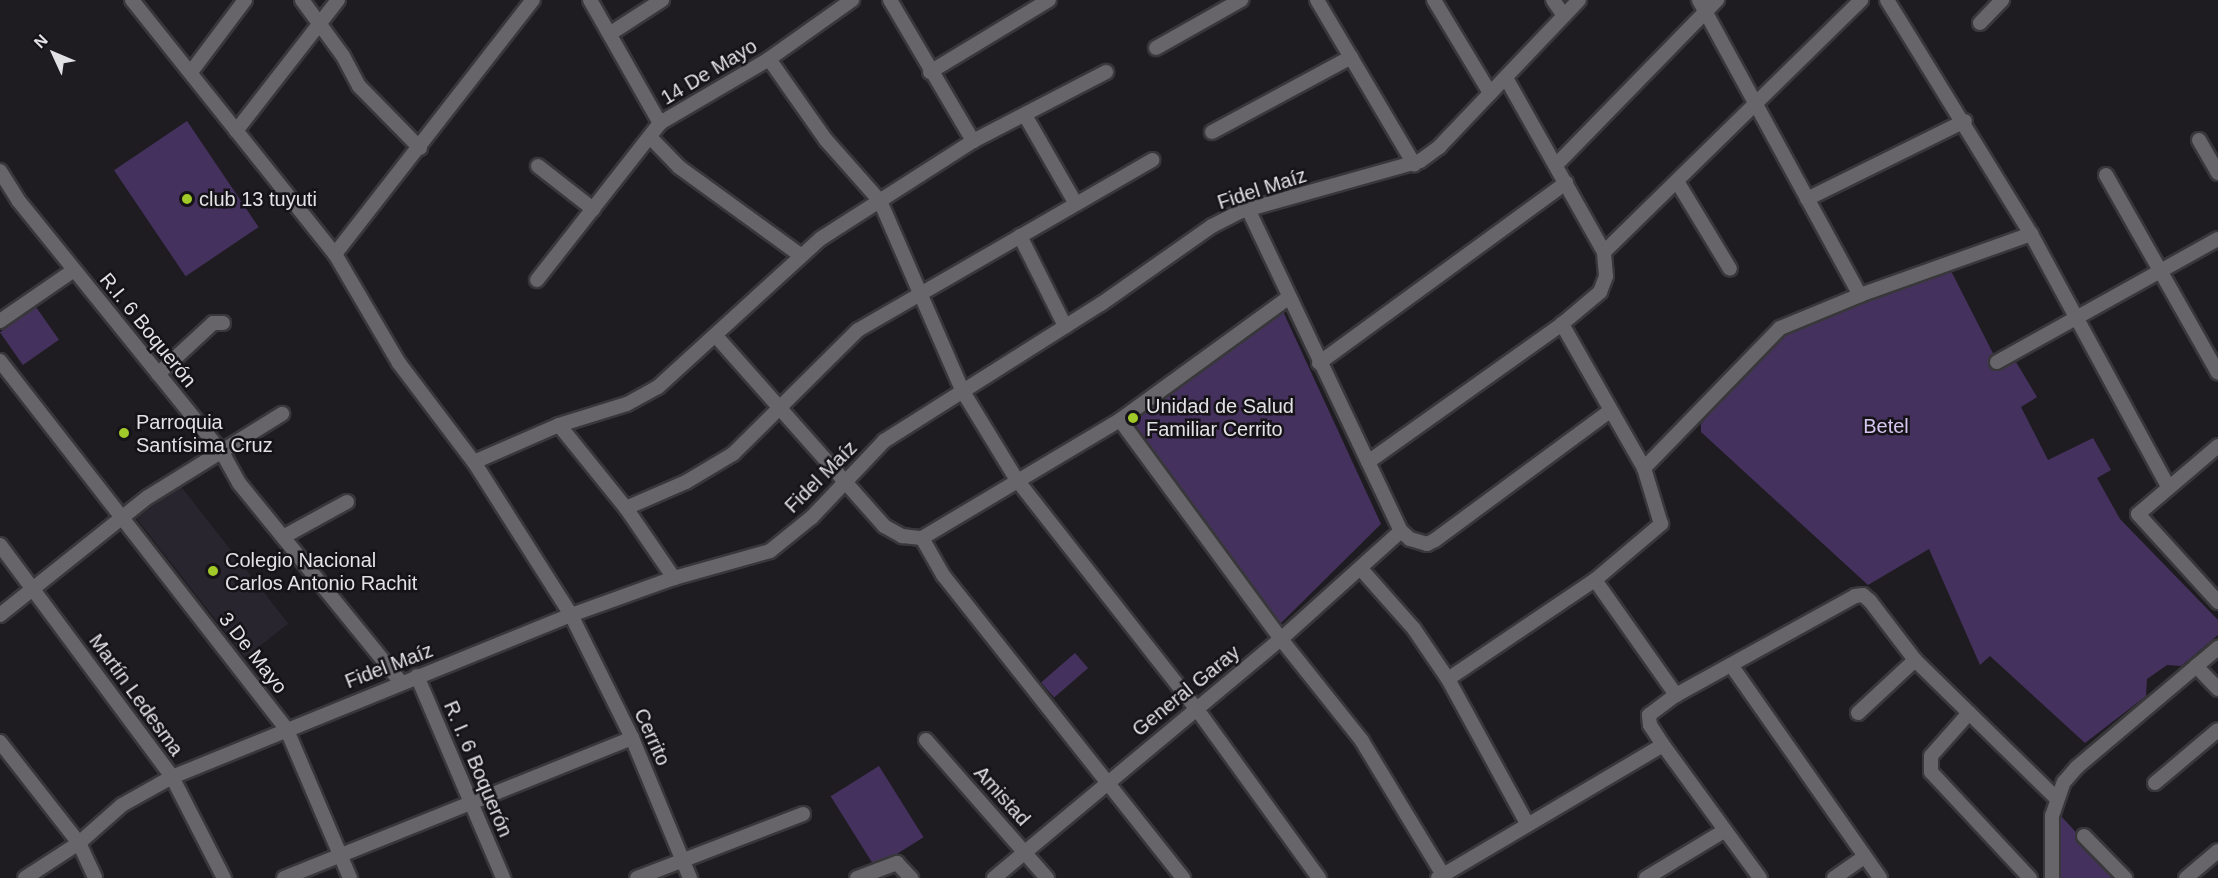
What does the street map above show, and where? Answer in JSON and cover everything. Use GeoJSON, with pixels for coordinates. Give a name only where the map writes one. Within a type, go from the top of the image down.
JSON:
{"type":"FeatureCollection","features":[{"type":"Feature","properties":{"kind":"street","name":"Cerrito"},"geometry":{"type":"LineString","coordinates":[[132,0],[335,254],[399,363],[474,462],[571,615],[632,738],[690,878]]}},
{"type":"Feature","properties":{"kind":"street"},"geometry":{"type":"LineString","coordinates":[[191,72],[245,0]]}},
{"type":"Feature","properties":{"kind":"street"},"geometry":{"type":"LineString","coordinates":[[302,0],[317,24],[343,56],[359,86],[420,148]]}},
{"type":"Feature","properties":{"kind":"street"},"geometry":{"type":"LineString","coordinates":[[236,130],[338,0]]}},
{"type":"Feature","properties":{"kind":"street"},"geometry":{"type":"LineString","coordinates":[[335,254],[420,148],[533,0]]}},
{"type":"Feature","properties":{"kind":"street"},"geometry":{"type":"LineString","coordinates":[[590,0],[611,33],[660,123]]}},
{"type":"Feature","properties":{"kind":"street"},"geometry":{"type":"LineString","coordinates":[[611,33],[662,0]]}},
{"type":"Feature","properties":{"kind":"street","name":"14 De Mayo"},"geometry":{"type":"LineString","coordinates":[[537,280],[660,123],[769,59],[852,0]]}},
{"type":"Feature","properties":{"kind":"street"},"geometry":{"type":"LineString","coordinates":[[890,0],[930,72],[973,141]]}},
{"type":"Feature","properties":{"kind":"street"},"geometry":{"type":"LineString","coordinates":[[930,72],[1048,0]]}},
{"type":"Feature","properties":{"kind":"street"},"geometry":{"type":"LineString","coordinates":[[1156,48],[1241,0]]}},
{"type":"Feature","properties":{"kind":"street"},"geometry":{"type":"LineString","coordinates":[[1317,0],[1414,164]]}},
{"type":"Feature","properties":{"kind":"street"},"geometry":{"type":"LineString","coordinates":[[1434,0],[1490,93]]}},
{"type":"Feature","properties":{"kind":"street"},"geometry":{"type":"LineString","coordinates":[[1553,0],[1564,16]]}},
{"type":"Feature","properties":{"kind":"street","name":"Fidel Maíz"},"geometry":{"type":"LineString","coordinates":[[25,878],[79,843],[122,805],[172,777],[400,681],[571,615],[674,578],[770,550],[847,482],[884,441],[1065,326],[1202,232],[1248,209],[1414,164],[1439,147],[1580,0]]}},
{"type":"Feature","properties":{"kind":"street"},"geometry":{"type":"LineString","coordinates":[[1556,165],[1703,6],[1718,0]]}},
{"type":"Feature","properties":{"kind":"street"},"geometry":{"type":"LineString","coordinates":[[1604,252],[1678,183],[1861,0]]}},
{"type":"Feature","properties":{"kind":"street"},"geometry":{"type":"LineString","coordinates":[[1887,0],[1965,121],[2031,234],[2076,321],[2168,485]]}},
{"type":"Feature","properties":{"kind":"street"},"geometry":{"type":"LineString","coordinates":[[1980,23],[2002,0]]}},
{"type":"Feature","properties":{"kind":"street"},"geometry":{"type":"LineString","coordinates":[[1703,6],[1860,294]]}},
{"type":"Feature","properties":{"kind":"street"},"geometry":{"type":"LineString","coordinates":[[1212,132],[1351,57]]}},
{"type":"Feature","properties":{"kind":"street"},"geometry":{"type":"LineString","coordinates":[[769,59],[826,140],[880,201],[962,390],[1017,480],[1196,708],[1319,878]]}},
{"type":"Feature","properties":{"kind":"street"},"geometry":{"type":"LineString","coordinates":[[474,462],[559,425],[644,395],[716,336],[800,255],[973,141],[1026,117],[1106,72]]}},
{"type":"Feature","properties":{"kind":"street"},"geometry":{"type":"LineString","coordinates":[[1368,462],[1562,324],[1605,285],[1604,252],[1506,78]]}},
{"type":"Feature","properties":{"kind":"street"},"geometry":{"type":"LineString","coordinates":[[1026,117],[1076,204]]}},
{"type":"Feature","properties":{"kind":"street"},"geometry":{"type":"LineString","coordinates":[[1807,199],[1965,121]]}},
{"type":"Feature","properties":{"kind":"street"},"geometry":{"type":"LineString","coordinates":[[650,137],[679,167],[800,255]]}},
{"type":"Feature","properties":{"kind":"street"},"geometry":{"type":"LineString","coordinates":[[2199,140],[2218,173]]}},
{"type":"Feature","properties":{"kind":"street"},"geometry":{"type":"LineString","coordinates":[[626,508],[711,468],[733,454],[781,409],[844,340],[1152,160]]}},
{"type":"Feature","properties":{"kind":"street"},"geometry":{"type":"LineString","coordinates":[[538,166],[593,209]]}},
{"type":"Feature","properties":{"kind":"street","name":"R.I. 6 Boquerón"},"geometry":{"type":"LineString","coordinates":[[0,171],[18,200],[223,454],[239,483],[400,681]]}},
{"type":"Feature","properties":{"kind":"street"},"geometry":{"type":"LineString","coordinates":[[2106,175],[2218,373]]}},
{"type":"Feature","properties":{"kind":"street"},"geometry":{"type":"LineString","coordinates":[[1319,363],[1566,183]]}},
{"type":"Feature","properties":{"kind":"street"},"geometry":{"type":"LineString","coordinates":[[1678,183],[1730,269]]}},
{"type":"Feature","properties":{"kind":"street"},"geometry":{"type":"LineString","coordinates":[[1248,209],[1288,298],[1401,531],[1418,543],[1435,540],[1610,411]]}},
{"type":"Feature","properties":{"kind":"street"},"geometry":{"type":"LineString","coordinates":[[1644,468],[1780,328],[1860,294],[2031,234]]}},
{"type":"Feature","properties":{"kind":"street"},"geometry":{"type":"LineString","coordinates":[[1020,236],[1065,326]]}},
{"type":"Feature","properties":{"kind":"street"},"geometry":{"type":"LineString","coordinates":[[1997,362],[2076,321],[2218,239]]}},
{"type":"Feature","properties":{"kind":"street"},"geometry":{"type":"LineString","coordinates":[[0,321],[74,270]]}},
{"type":"Feature","properties":{"kind":"street"},"geometry":{"type":"LineString","coordinates":[[716,336],[884,526],[902,536],[922,538],[1120,420],[1288,298]]}},
{"type":"Feature","properties":{"kind":"street"},"geometry":{"type":"LineString","coordinates":[[158,374],[213,323],[223,323]]}},
{"type":"Feature","properties":{"kind":"street"},"geometry":{"type":"LineString","coordinates":[[1448,679],[1594,580],[1661,524],[1644,468],[1562,324]]}},
{"type":"Feature","properties":{"kind":"street","name":"3 De Mayo"},"geometry":{"type":"LineString","coordinates":[[0,361],[286,728],[350,878]]}},
{"type":"Feature","properties":{"kind":"street"},"geometry":{"type":"LineString","coordinates":[[0,615],[176,478],[223,454],[282,414]]}},
{"type":"Feature","properties":{"kind":"street"},"geometry":{"type":"LineString","coordinates":[[1120,420],[1281,639],[1362,741],[1442,877],[1663,745]]}},
{"type":"Feature","properties":{"kind":"street"},"geometry":{"type":"LineString","coordinates":[[559,425],[626,508],[674,578]]}},
{"type":"Feature","properties":{"kind":"street"},"geometry":{"type":"LineString","coordinates":[[2215,453],[2168,485],[2141,509],[2139,519],[2218,602]]}},
{"type":"Feature","properties":{"kind":"street"},"geometry":{"type":"LineString","coordinates":[[284,537],[347,502]]}},
{"type":"Feature","properties":{"kind":"street","name":"General Garay"},"geometry":{"type":"LineString","coordinates":[[994,878],[1106,782],[1281,639],[1401,531]]}},
{"type":"Feature","properties":{"kind":"street"},"geometry":{"type":"LineString","coordinates":[[922,538],[944,574],[1183,878]]}},
{"type":"Feature","properties":{"kind":"street","name":"Martín Ledesma"},"geometry":{"type":"LineString","coordinates":[[0,545],[34,587],[172,777],[224,878]]}},
{"type":"Feature","properties":{"kind":"street"},"geometry":{"type":"LineString","coordinates":[[1361,569],[1414,629],[1448,679],[1528,825]]}},
{"type":"Feature","properties":{"kind":"street"},"geometry":{"type":"LineString","coordinates":[[1594,580],[1676,695]]}},
{"type":"Feature","properties":{"kind":"street"},"geometry":{"type":"LineString","coordinates":[[1760,878],[1663,745],[1648,715],[1676,695],[1855,596],[1863,595],[1916,660],[2056,798]]}},
{"type":"Feature","properties":{"kind":"street"},"geometry":{"type":"LineString","coordinates":[[2052,878],[2056,798],[2077,767],[2218,648]]}},
{"type":"Feature","properties":{"kind":"street"},"geometry":{"type":"LineString","coordinates":[[1858,713],[1916,660]]}},
{"type":"Feature","properties":{"kind":"street"},"geometry":{"type":"LineString","coordinates":[[1731,665],[1863,858],[1880,878]]}},
{"type":"Feature","properties":{"kind":"street"},"geometry":{"type":"LineString","coordinates":[[2196,666],[2218,689]]}},
{"type":"Feature","properties":{"kind":"street","name":"R. I. 6 Boquerón"},"geometry":{"type":"LineString","coordinates":[[417,676],[503,878]]}},
{"type":"Feature","properties":{"kind":"street"},"geometry":{"type":"LineString","coordinates":[[1969,713],[1931,756],[1931,772],[2030,878]]}},
{"type":"Feature","properties":{"kind":"street"},"geometry":{"type":"LineString","coordinates":[[2155,783],[2218,730]]}},
{"type":"Feature","properties":{"kind":"street"},"geometry":{"type":"LineString","coordinates":[[284,878],[473,804],[632,738]]}},
{"type":"Feature","properties":{"kind":"street","name":"Amistad"},"geometry":{"type":"LineString","coordinates":[[926,740],[1047,878]]}},
{"type":"Feature","properties":{"kind":"street"},"geometry":{"type":"LineString","coordinates":[[3,751],[79,843],[95,878]]}},
{"type":"Feature","properties":{"kind":"street"},"geometry":{"type":"LineString","coordinates":[[637,878],[802,814]]}},
{"type":"Feature","properties":{"kind":"street"},"geometry":{"type":"LineString","coordinates":[[1646,878],[1724,831]]}},
{"type":"Feature","properties":{"kind":"street"},"geometry":{"type":"LineString","coordinates":[[2084,836],[2125,878]]}},
{"type":"Feature","properties":{"kind":"street"},"geometry":{"type":"LineString","coordinates":[[2186,878],[2218,851]]}},
{"type":"Feature","properties":{"kind":"street"},"geometry":{"type":"LineString","coordinates":[[1834,878],[1863,858]]}},
{"type":"Feature","properties":{"kind":"street"},"geometry":{"type":"LineString","coordinates":[[857,878],[897,863],[911,878]]}},
{"type":"Feature","properties":{"kind":"shaded area","name":"Colegio Nacional Carlos Antonio Rachit"},"geometry":{"type":"Polygon","coordinates":[[[180,485],[288,624],[245,658],[137,519],[180,485]]]}},
{"type":"Feature","properties":{"kind":"green space","name":"club 13 tuyuti"},"geometry":{"type":"Polygon","coordinates":[[[187,121],[259,227],[186,276],[114,170],[187,121]]]}},
{"type":"Feature","properties":{"kind":"green space","name":"Betel"},"geometry":{"type":"Polygon","coordinates":[[[1948,265],[2001,369],[2016,362],[2037,397],[2021,407],[2048,460],[2093,438],[2111,470],[2097,478],[2120,519],[2218,620],[2218,635],[2181,666],[2167,665],[2147,679],[2146,696],[2085,743],[1990,656],[1980,665],[1929,549],[1868,585],[1701,432],[1701,424],[1781,330],[1948,265]]]}},
{"type":"Feature","properties":{"kind":"green space"},"geometry":{"type":"Polygon","coordinates":[[[36,307],[59,340],[23,365],[0,332],[36,307]]]}},
{"type":"Feature","properties":{"kind":"green space"},"geometry":{"type":"Polygon","coordinates":[[[1281,307],[1381,524],[1278,626],[1125,421],[1281,307]]]}},
{"type":"Feature","properties":{"kind":"green space"},"geometry":{"type":"Polygon","coordinates":[[[1075,653],[1088,668],[1054,698],[1041,683],[1075,653]]]}},
{"type":"Feature","properties":{"kind":"green space"},"geometry":{"type":"Polygon","coordinates":[[[879,766],[924,837],[875,867],[831,796],[879,766]]]}},
{"type":"Feature","properties":{"kind":"green space"},"geometry":{"type":"Polygon","coordinates":[[[2061,816],[2118,878],[2059,878],[2061,816]]]}},
{"type":"Feature","properties":{"kind":"place","name":"club 13 tuyuti"},"geometry":{"type":"Point","coordinates":[187,199]}},
{"type":"Feature","properties":{"kind":"place","name":"Unidad de Salud Familiar Cerrito"},"geometry":{"type":"Point","coordinates":[1133,418]}},
{"type":"Feature","properties":{"kind":"place","name":"Parroquia Santísima Cruz"},"geometry":{"type":"Point","coordinates":[124,433]}},
{"type":"Feature","properties":{"kind":"place","name":"Colegio Nacional Carlos Antonio Rachit"},"geometry":{"type":"Point","coordinates":[213,571]}}]}
